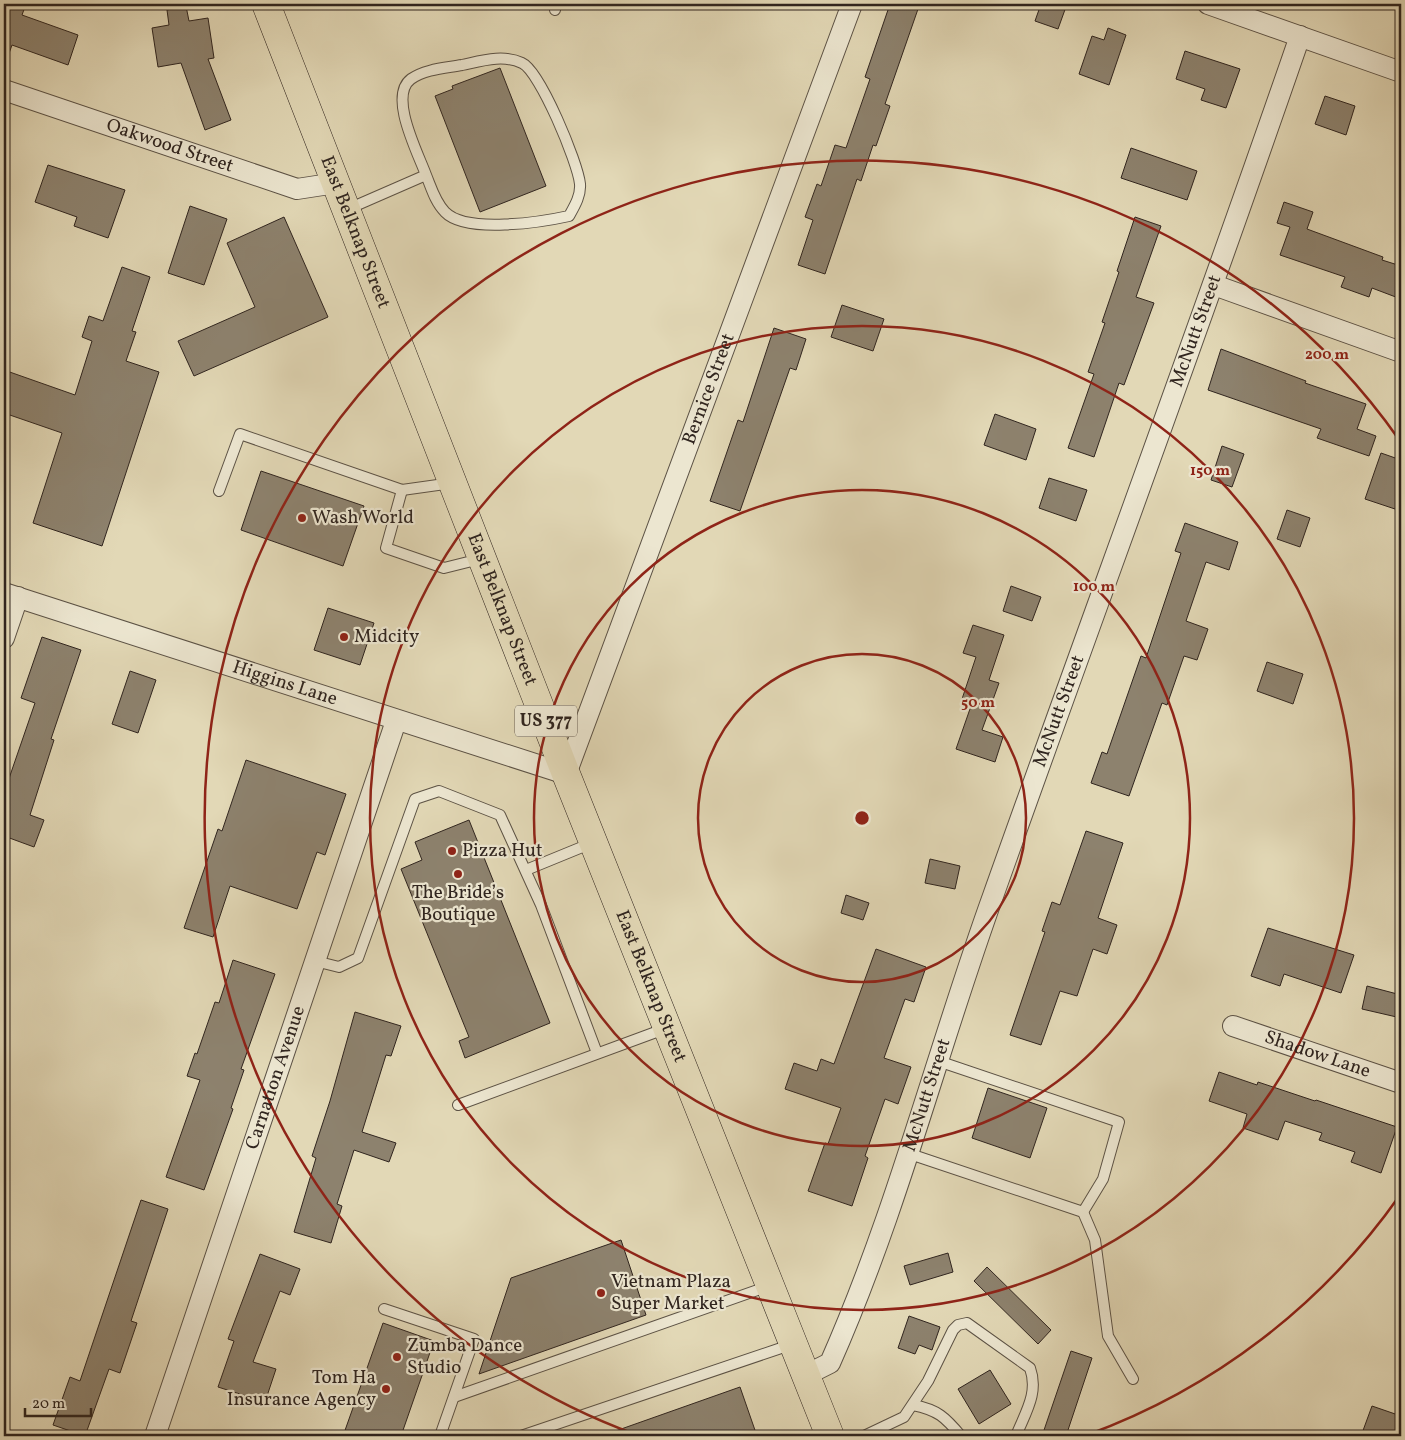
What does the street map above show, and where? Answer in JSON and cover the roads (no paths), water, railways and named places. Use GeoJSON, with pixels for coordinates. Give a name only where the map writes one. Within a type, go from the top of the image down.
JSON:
{"type":"FeatureCollection","features":[{"type":"Feature","properties":{"kind":"main road","name":"East Belknap Street"},"geometry":{"type":"LineString","coordinates":[[266,4],[566,774],[830,1436]]}},
{"type":"Feature","properties":{"kind":"street","name":"Bernice Street"},"geometry":{"type":"LineString","coordinates":[[566,774],[852,4]]}},
{"type":"Feature","properties":{"kind":"street"},"geometry":{"type":"LineString","coordinates":[[1208,4],[1401,72]]}},
{"type":"Feature","properties":{"kind":"street","name":"McNutt Street"},"geometry":{"type":"LineString","coordinates":[[806,1375],[830,1363],[861,1294],[991,899],[1214,285],[1300,36]]}},
{"type":"Feature","properties":{"kind":"street","name":"Oakwood Street"},"geometry":{"type":"LineString","coordinates":[[4,90],[296,189],[336,183]]}},
{"type":"Feature","properties":{"kind":"street"},"geometry":{"type":"LineString","coordinates":[[1214,285],[1401,352]]}},
{"type":"Feature","properties":{"kind":"street","name":"Higgins Lane"},"geometry":{"type":"LineString","coordinates":[[11,595],[396,721],[566,774]]}},
{"type":"Feature","properties":{"kind":"street"},"geometry":{"type":"LineString","coordinates":[[4,638],[11,595]]}},
{"type":"Feature","properties":{"kind":"street","name":"Carnation Avenue"},"geometry":{"type":"LineString","coordinates":[[155,1436],[396,721]]}},
{"type":"Feature","properties":{"kind":"street","name":"Shadow Lane"},"geometry":{"type":"LineString","coordinates":[[1233,1026],[1401,1084]]}},
{"type":"Feature","properties":{"kind":"lane"},"geometry":{"type":"LineString","coordinates":[[498,58],[522,62],[532,71],[569,147],[580,185],[577,201],[569,216],[540,222],[483,224],[460,221],[446,214],[438,202],[426,175],[402,109],[403,89],[410,80],[425,72],[498,58]]}},
{"type":"Feature","properties":{"kind":"lane"},"geometry":{"type":"LineString","coordinates":[[347,209],[426,175]]}},
{"type":"Feature","properties":{"kind":"lane"},"geometry":{"type":"LineString","coordinates":[[219,491],[240,434],[402,490],[453,482]]}},
{"type":"Feature","properties":{"kind":"lane"},"geometry":{"type":"LineString","coordinates":[[402,490],[386,548],[444,568],[482,558]]}},
{"type":"Feature","properties":{"kind":"lane"},"geometry":{"type":"LineString","coordinates":[[315,961],[339,967],[358,958],[415,799],[439,791],[500,815],[526,870],[597,1053]]}},
{"type":"Feature","properties":{"kind":"lane"},"geometry":{"type":"LineString","coordinates":[[526,870],[594,842]]}},
{"type":"Feature","properties":{"kind":"lane"},"geometry":{"type":"LineString","coordinates":[[458,1105],[668,1028]]}},
{"type":"Feature","properties":{"kind":"lane"},"geometry":{"type":"LineString","coordinates":[[938,1061],[1119,1122],[1103,1179],[1083,1212]]}},
{"type":"Feature","properties":{"kind":"lane"},"geometry":{"type":"LineString","coordinates":[[907,1153],[1083,1212],[1095,1240],[1108,1336],[1134,1379]]}},
{"type":"Feature","properties":{"kind":"lane"},"geometry":{"type":"LineString","coordinates":[[454,1397],[770,1286]]}},
{"type":"Feature","properties":{"kind":"lane"},"geometry":{"type":"LineString","coordinates":[[384,1309],[474,1339],[440,1436]]}},
{"type":"Feature","properties":{"kind":"lane"},"geometry":{"type":"LineString","coordinates":[[864,1436],[904,1418],[928,1382],[953,1330],[958,1325],[967,1323],[1030,1368],[1034,1379],[1034,1393],[1016,1436]]}},
{"type":"Feature","properties":{"kind":"lane"},"geometry":{"type":"LineString","coordinates":[[521,1436],[794,1343]]}},
{"type":"Feature","properties":{"kind":"lane"},"geometry":{"type":"LineString","coordinates":[[913,1405],[932,1408],[946,1418],[961,1436]]}},
{"type":"Feature","properties":{"kind":"place","name":"Wash World"},"geometry":{"type":"Point","coordinates":[302,518]}},
{"type":"Feature","properties":{"kind":"place","name":"Midcity"},"geometry":{"type":"Point","coordinates":[344,637]}},
{"type":"Feature","properties":{"kind":"place","name":"Pizza Hut"},"geometry":{"type":"Point","coordinates":[452,851]}},
{"type":"Feature","properties":{"kind":"place","name":"The Bride’s Boutique"},"geometry":{"type":"Point","coordinates":[458,874]}},
{"type":"Feature","properties":{"kind":"place","name":"Vietnam Plaza Super Market"},"geometry":{"type":"Point","coordinates":[601,1293]}},
{"type":"Feature","properties":{"kind":"place","name":"Zumba Dance Studio"},"geometry":{"type":"Point","coordinates":[397,1357]}},
{"type":"Feature","properties":{"kind":"place","name":"Tom Ha Insurance Agency"},"geometry":{"type":"Point","coordinates":[386,1389]}}]}
